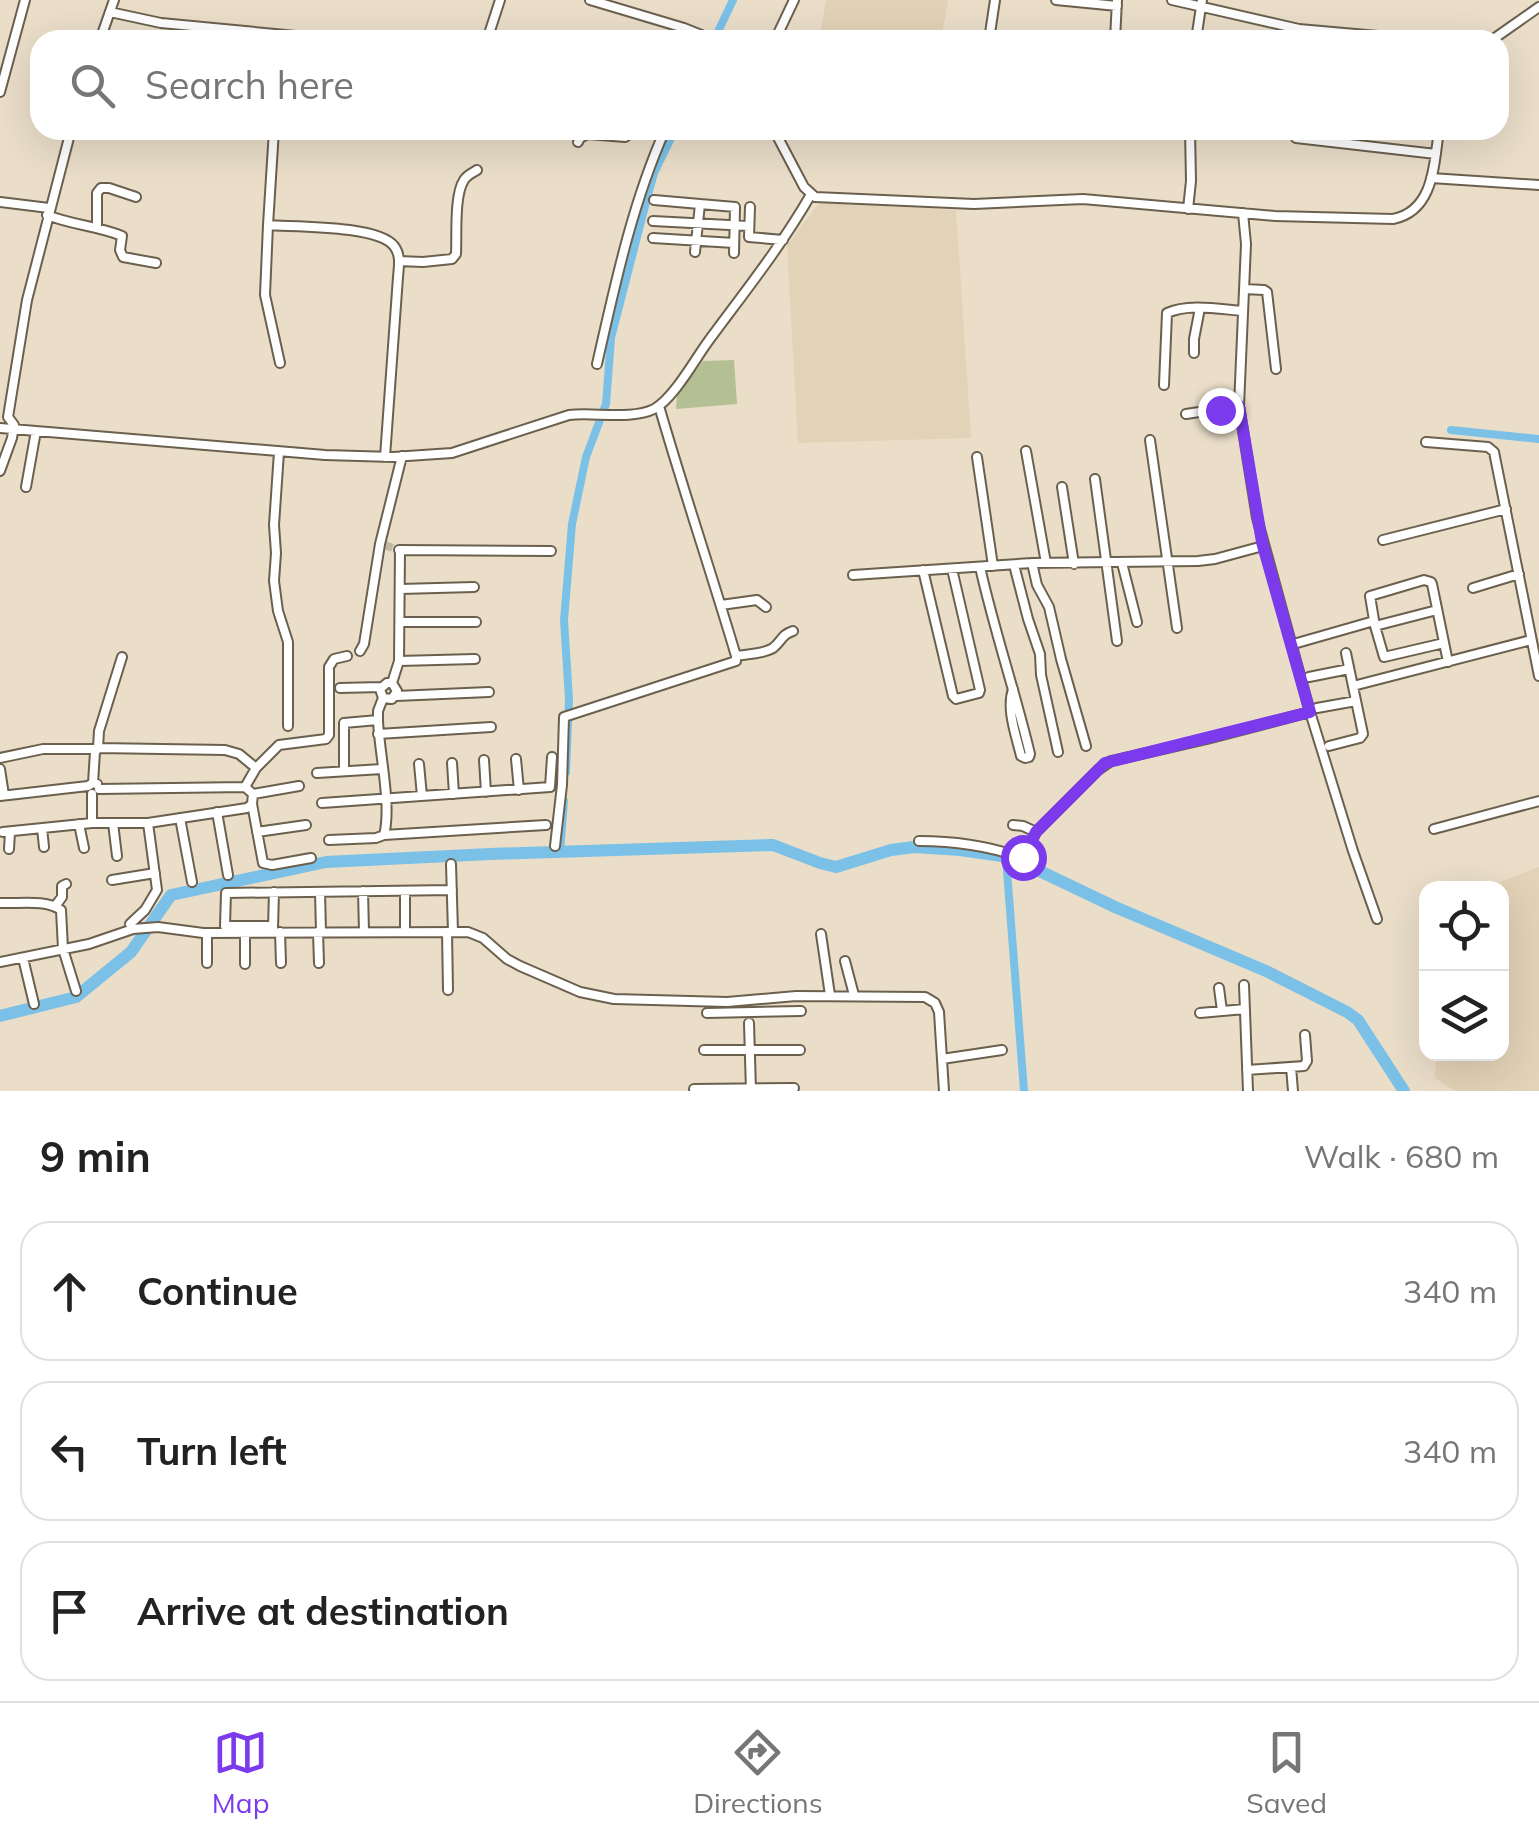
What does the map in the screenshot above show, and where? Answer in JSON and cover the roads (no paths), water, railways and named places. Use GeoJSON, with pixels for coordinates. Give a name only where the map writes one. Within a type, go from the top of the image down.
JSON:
{"type":"FeatureCollection","features":[{"type":"Feature","properties":{"kind":"street"},"geometry":{"type":"LineString","coordinates":[[0,92],[26,0]]}},
{"type":"Feature","properties":{"kind":"street"},"geometry":{"type":"LineString","coordinates":[[104,30],[114,0]]}},
{"type":"Feature","properties":{"kind":"street"},"geometry":{"type":"LineString","coordinates":[[490,30],[500,0]]}},
{"type":"Feature","properties":{"kind":"street"},"geometry":{"type":"LineString","coordinates":[[590,0],[682,30]]}},
{"type":"Feature","properties":{"kind":"street"},"geometry":{"type":"LineString","coordinates":[[780,30],[794,0]]}},
{"type":"Feature","properties":{"kind":"street"},"geometry":{"type":"LineString","coordinates":[[990,30],[995,0]]}},
{"type":"Feature","properties":{"kind":"street"},"geometry":{"type":"LineString","coordinates":[[1056,0],[1117,3],[1116,30]]}},
{"type":"Feature","properties":{"kind":"street"},"geometry":{"type":"LineString","coordinates":[[1172,0],[1201,3],[1311,30]]}},
{"type":"Feature","properties":{"kind":"street"},"geometry":{"type":"LineString","coordinates":[[1197,30],[1201,3]]}},
{"type":"Feature","properties":{"kind":"street"},"geometry":{"type":"LineString","coordinates":[[1506,30],[1539,7]]}},
{"type":"Feature","properties":{"kind":"street"},"geometry":{"type":"LineString","coordinates":[[110,12],[161,23],[234,30]]}},
{"type":"Feature","properties":{"kind":"street"},"geometry":{"type":"LineString","coordinates":[[0,471],[27,300],[67,140]]}},
{"type":"Feature","properties":{"kind":"street"},"geometry":{"type":"LineString","coordinates":[[273,140],[265,295],[280,363]]}},
{"type":"Feature","properties":{"kind":"street"},"geometry":{"type":"LineString","coordinates":[[597,364],[623,254],[646,174],[661,140]]}},
{"type":"Feature","properties":{"kind":"street"},"geometry":{"type":"LineString","coordinates":[[779,140],[810,196],[974,204],[1084,199],[1243,213],[1393,219],[1405,217],[1424,201],[1438,140]]}},
{"type":"Feature","properties":{"kind":"street"},"geometry":{"type":"LineString","coordinates":[[1188,208],[1190,140]]}},
{"type":"Feature","properties":{"kind":"street"},"geometry":{"type":"LineString","coordinates":[[1314,140],[1436,154]]}},
{"type":"Feature","properties":{"kind":"street"},"geometry":{"type":"LineString","coordinates":[[399,261],[424,262],[456,254],[462,184],[477,170]]}},
{"type":"Feature","properties":{"kind":"street"},"geometry":{"type":"LineString","coordinates":[[1431,178],[1539,185]]}},
{"type":"Feature","properties":{"kind":"street"},"geometry":{"type":"LineString","coordinates":[[96,228],[97,194],[101,188],[136,197]]}},
{"type":"Feature","properties":{"kind":"street"},"geometry":{"type":"LineString","coordinates":[[8,426],[279,452],[386,452],[402,456],[452,453],[569,415],[642,413],[659,406],[680,380],[810,196]]}},
{"type":"Feature","properties":{"kind":"street"},"geometry":{"type":"LineString","coordinates":[[653,238],[734,248],[736,207],[654,200]]}},
{"type":"Feature","properties":{"kind":"street"},"geometry":{"type":"LineString","coordinates":[[0,202],[48,212],[64,222],[88,224],[122,236],[123,256],[156,263]]}},
{"type":"Feature","properties":{"kind":"street"},"geometry":{"type":"LineString","coordinates":[[695,252],[700,204]]}},
{"type":"Feature","properties":{"kind":"street"},"geometry":{"type":"LineString","coordinates":[[750,207],[749,237],[782,240]]}},
{"type":"Feature","properties":{"kind":"street"},"geometry":{"type":"LineString","coordinates":[[1243,213],[1246,244],[1240,410],[1263,546],[1377,920]]}},
{"type":"Feature","properties":{"kind":"street"},"geometry":{"type":"LineString","coordinates":[[653,220],[748,226]]}},
{"type":"Feature","properties":{"kind":"street"},"geometry":{"type":"LineString","coordinates":[[268,224],[372,233],[388,239],[396,248],[399,261],[386,452]]}},
{"type":"Feature","properties":{"kind":"street"},"geometry":{"type":"LineString","coordinates":[[1244,289],[1267,292],[1276,369]]}},
{"type":"Feature","properties":{"kind":"street"},"geometry":{"type":"LineString","coordinates":[[1164,385],[1166,313],[1200,308],[1243,311]]}},
{"type":"Feature","properties":{"kind":"street"},"geometry":{"type":"LineString","coordinates":[[1194,354],[1200,308]]}},
{"type":"Feature","properties":{"kind":"street"},"geometry":{"type":"LineString","coordinates":[[555,846],[569,716],[736,661],[659,406]]}},
{"type":"Feature","properties":{"kind":"street"},"geometry":{"type":"LineString","coordinates":[[1186,414],[1240,410]]}},
{"type":"Feature","properties":{"kind":"street"},"geometry":{"type":"LineString","coordinates":[[26,487],[36,431]]}},
{"type":"Feature","properties":{"kind":"street"},"geometry":{"type":"LineString","coordinates":[[1150,440],[1177,628]]}},
{"type":"Feature","properties":{"kind":"street"},"geometry":{"type":"LineString","coordinates":[[1426,442],[1492,449],[1496,457],[1539,676]]}},
{"type":"Feature","properties":{"kind":"street"},"geometry":{"type":"LineString","coordinates":[[1026,451],[1046,563]]}},
{"type":"Feature","properties":{"kind":"street"},"geometry":{"type":"LineString","coordinates":[[279,452],[274,582],[287,640],[288,726]]}},
{"type":"Feature","properties":{"kind":"street"},"geometry":{"type":"LineString","coordinates":[[360,651],[402,456]]}},
{"type":"Feature","properties":{"kind":"street"},"geometry":{"type":"LineString","coordinates":[[977,457],[993,566]]}},
{"type":"Feature","properties":{"kind":"street"},"geometry":{"type":"LineString","coordinates":[[1094,479],[1117,641]]}},
{"type":"Feature","properties":{"kind":"street"},"geometry":{"type":"LineString","coordinates":[[1062,487],[1074,564]]}},
{"type":"Feature","properties":{"kind":"street"},"geometry":{"type":"LineString","coordinates":[[1382,540],[1506,508]]}},
{"type":"Feature","properties":{"kind":"street"},"geometry":{"type":"LineString","coordinates":[[853,575],[1046,563],[1210,560],[1263,546]]}},
{"type":"Feature","properties":{"kind":"street"},"geometry":{"type":"LineString","coordinates":[[392,684],[399,661],[398,549],[551,551]]}},
{"type":"Feature","properties":{"kind":"street"},"geometry":{"type":"LineString","coordinates":[[1122,563],[1137,622]]}},
{"type":"Feature","properties":{"kind":"street"},"geometry":{"type":"LineString","coordinates":[[1032,564],[1037,585],[1049,607],[1086,746]]}},
{"type":"Feature","properties":{"kind":"street"},"geometry":{"type":"LineString","coordinates":[[1014,565],[1040,654],[1058,752]]}},
{"type":"Feature","properties":{"kind":"street"},"geometry":{"type":"LineString","coordinates":[[980,567],[996,637],[1013,688],[1030,757],[1020,756],[1010,709],[1013,688]]}},
{"type":"Feature","properties":{"kind":"street"},"geometry":{"type":"LineString","coordinates":[[922,570],[944,666],[956,698],[980,690],[952,569]]}},
{"type":"Feature","properties":{"kind":"street"},"geometry":{"type":"LineString","coordinates":[[1474,588],[1518,574]]}},
{"type":"Feature","properties":{"kind":"street"},"geometry":{"type":"LineString","coordinates":[[1444,643],[1384,656],[1374,624],[1372,594],[1424,580],[1432,584],[1448,662]]}},
{"type":"Feature","properties":{"kind":"street"},"geometry":{"type":"LineString","coordinates":[[400,589],[474,587]]}},
{"type":"Feature","properties":{"kind":"street"},"geometry":{"type":"LineString","coordinates":[[721,605],[757,600],[766,606]]}},
{"type":"Feature","properties":{"kind":"street"},"geometry":{"type":"LineString","coordinates":[[1524,604],[1539,600]]}},
{"type":"Feature","properties":{"kind":"street"},"geometry":{"type":"LineString","coordinates":[[1297,643],[1438,610]]}},
{"type":"Feature","properties":{"kind":"street"},"geometry":{"type":"LineString","coordinates":[[400,622],[476,622]]}},
{"type":"Feature","properties":{"kind":"street"},"geometry":{"type":"LineString","coordinates":[[736,656],[768,650],[784,634],[793,631]]}},
{"type":"Feature","properties":{"kind":"street"},"geometry":{"type":"LineString","coordinates":[[1353,686],[1534,640]]}},
{"type":"Feature","properties":{"kind":"street"},"geometry":{"type":"LineString","coordinates":[[1329,746],[1362,737],[1346,653]]}},
{"type":"Feature","properties":{"kind":"street"},"geometry":{"type":"LineString","coordinates":[[9,849],[6,832],[92,823],[148,823],[246,808],[256,768],[279,745],[314,742],[328,735],[329,667],[334,660],[347,656]]}},
{"type":"Feature","properties":{"kind":"street"},"geometry":{"type":"LineString","coordinates":[[92,823],[99,731],[122,657]]}},
{"type":"Feature","properties":{"kind":"street"},"geometry":{"type":"LineString","coordinates":[[399,661],[476,658]]}},
{"type":"Feature","properties":{"kind":"street"},"geometry":{"type":"LineString","coordinates":[[1309,677],[1349,669]]}},
{"type":"Feature","properties":{"kind":"street"},"geometry":{"type":"LineString","coordinates":[[384,834],[378,711],[382,687],[392,684]]}},
{"type":"Feature","properties":{"kind":"street"},"geometry":{"type":"LineString","coordinates":[[392,684],[396,696]]}},
{"type":"Feature","properties":{"kind":"street"},"geometry":{"type":"LineString","coordinates":[[340,688],[382,687]]}},
{"type":"Feature","properties":{"kind":"street"},"geometry":{"type":"LineString","coordinates":[[383,698],[489,692]]}},
{"type":"Feature","properties":{"kind":"street"},"geometry":{"type":"LineString","coordinates":[[919,841],[972,845],[1020,858],[1036,832],[1105,763],[1356,701]]}},
{"type":"Feature","properties":{"kind":"street"},"geometry":{"type":"LineString","coordinates":[[344,771],[344,723],[378,720]]}},
{"type":"Feature","properties":{"kind":"street"},"geometry":{"type":"LineString","coordinates":[[378,734],[491,727]]}},
{"type":"Feature","properties":{"kind":"street"},"geometry":{"type":"LineString","coordinates":[[0,758],[43,749],[225,750],[239,754],[256,768]]}},
{"type":"Feature","properties":{"kind":"street"},"geometry":{"type":"LineString","coordinates":[[322,803],[550,788],[552,757]]}},
{"type":"Feature","properties":{"kind":"street"},"geometry":{"type":"LineString","coordinates":[[516,759],[518,790]]}},
{"type":"Feature","properties":{"kind":"street"},"geometry":{"type":"LineString","coordinates":[[484,760],[486,792]]}},
{"type":"Feature","properties":{"kind":"street"},"geometry":{"type":"LineString","coordinates":[[452,763],[454,794]]}},
{"type":"Feature","properties":{"kind":"street"},"geometry":{"type":"LineString","coordinates":[[420,764],[422,796]]}},
{"type":"Feature","properties":{"kind":"street"},"geometry":{"type":"LineString","coordinates":[[0,768],[2,796],[93,788],[250,795],[299,786]]}},
{"type":"Feature","properties":{"kind":"street"},"geometry":{"type":"LineString","coordinates":[[317,773],[382,769]]}},
{"type":"Feature","properties":{"kind":"street"},"geometry":{"type":"LineString","coordinates":[[250,795],[263,863],[311,858]]}},
{"type":"Feature","properties":{"kind":"street"},"geometry":{"type":"LineString","coordinates":[[1434,829],[1539,802]]}},
{"type":"Feature","properties":{"kind":"street"},"geometry":{"type":"LineString","coordinates":[[217,812],[228,875]]}},
{"type":"Feature","properties":{"kind":"street"},"geometry":{"type":"LineString","coordinates":[[180,818],[192,882]]}},
{"type":"Feature","properties":{"kind":"street"},"geometry":{"type":"LineString","coordinates":[[112,823],[117,856]]}},
{"type":"Feature","properties":{"kind":"street"},"geometry":{"type":"LineString","coordinates":[[132,927],[156,895],[148,823]]}},
{"type":"Feature","properties":{"kind":"street"},"geometry":{"type":"LineString","coordinates":[[79,824],[84,848]]}},
{"type":"Feature","properties":{"kind":"street"},"geometry":{"type":"LineString","coordinates":[[257,832],[306,825]]}},
{"type":"Feature","properties":{"kind":"street"},"geometry":{"type":"LineString","coordinates":[[329,840],[546,825]]}},
{"type":"Feature","properties":{"kind":"street"},"geometry":{"type":"LineString","coordinates":[[1013,826],[1036,832]]}},
{"type":"Feature","properties":{"kind":"street"},"geometry":{"type":"LineString","coordinates":[[42,828],[44,848]]}},
{"type":"Feature","properties":{"kind":"street"},"geometry":{"type":"LineString","coordinates":[[448,990],[451,864]]}},
{"type":"Feature","properties":{"kind":"street"},"geometry":{"type":"LineString","coordinates":[[112,880],[156,873]]}},
{"type":"Feature","properties":{"kind":"street"},"geometry":{"type":"LineString","coordinates":[[56,905],[66,884]]}},
{"type":"Feature","properties":{"kind":"street"},"geometry":{"type":"LineString","coordinates":[[452,890],[226,893],[225,926],[476,934],[507,959],[580,992],[625,1000],[748,1001],[830,995],[931,999],[938,1007],[944,1091]]}},
{"type":"Feature","properties":{"kind":"street"},"geometry":{"type":"LineString","coordinates":[[363,891],[364,932]]}},
{"type":"Feature","properties":{"kind":"street"},"geometry":{"type":"LineString","coordinates":[[405,891],[405,932]]}},
{"type":"Feature","properties":{"kind":"street"},"geometry":{"type":"LineString","coordinates":[[274,892],[280,963]]}},
{"type":"Feature","properties":{"kind":"street"},"geometry":{"type":"LineString","coordinates":[[319,964],[320,892]]}},
{"type":"Feature","properties":{"kind":"street"},"geometry":{"type":"LineString","coordinates":[[0,903],[56,905]]}},
{"type":"Feature","properties":{"kind":"street"},"geometry":{"type":"LineString","coordinates":[[56,905],[63,916],[64,949],[76,990]]}},
{"type":"Feature","properties":{"kind":"street"},"geometry":{"type":"LineString","coordinates":[[0,962],[108,939],[132,927],[207,932],[275,930]]}},
{"type":"Feature","properties":{"kind":"street"},"geometry":{"type":"LineString","coordinates":[[207,932],[207,964]]}},
{"type":"Feature","properties":{"kind":"street"},"geometry":{"type":"LineString","coordinates":[[245,932],[245,964]]}},
{"type":"Feature","properties":{"kind":"street"},"geometry":{"type":"LineString","coordinates":[[820,934],[830,995]]}},
{"type":"Feature","properties":{"kind":"street"},"geometry":{"type":"LineString","coordinates":[[23,958],[34,1004]]}},
{"type":"Feature","properties":{"kind":"street"},"geometry":{"type":"LineString","coordinates":[[845,961],[854,996]]}},
{"type":"Feature","properties":{"kind":"street"},"geometry":{"type":"LineString","coordinates":[[1244,985],[1248,1091]]}},
{"type":"Feature","properties":{"kind":"street"},"geometry":{"type":"LineString","coordinates":[[1219,988],[1222,1010]]}},
{"type":"Feature","properties":{"kind":"street"},"geometry":{"type":"LineString","coordinates":[[748,1001],[751,1090]]}},
{"type":"Feature","properties":{"kind":"street"},"geometry":{"type":"LineString","coordinates":[[1200,1013],[1245,1009]]}},
{"type":"Feature","properties":{"kind":"street"},"geometry":{"type":"LineString","coordinates":[[707,1013],[748,1016],[800,1011]]}},
{"type":"Feature","properties":{"kind":"street"},"geometry":{"type":"LineString","coordinates":[[1247,1070],[1306,1064],[1305,1035]]}},
{"type":"Feature","properties":{"kind":"street"},"geometry":{"type":"LineString","coordinates":[[704,1050],[800,1050]]}},
{"type":"Feature","properties":{"kind":"street"},"geometry":{"type":"LineString","coordinates":[[942,1059],[1002,1050]]}},
{"type":"Feature","properties":{"kind":"street"},"geometry":{"type":"LineString","coordinates":[[1291,1067],[1293,1091]]}},
{"type":"Feature","properties":{"kind":"street"},"geometry":{"type":"LineString","coordinates":[[694,1089],[794,1088]]}},
{"type":"Feature","properties":{"kind":"waterway"},"geometry":{"type":"LineString","coordinates":[[719,30],[733,0]]}},
{"type":"Feature","properties":{"kind":"waterway"},"geometry":{"type":"LineString","coordinates":[[566,772],[569,699],[564,620],[572,524],[586,457],[606,404],[611,338],[654,173],[670,140]]}},
{"type":"Feature","properties":{"kind":"waterway"},"geometry":{"type":"LineString","coordinates":[[1451,430],[1539,439]]}},
{"type":"Feature","properties":{"kind":"waterway"},"geometry":{"type":"LineString","coordinates":[[560,852],[564,801]]}},
{"type":"Feature","properties":{"kind":"waterway"},"geometry":{"type":"LineString","coordinates":[[0,1016],[76,997],[131,952],[171,895],[326,862],[773,845],[836,867],[914,847],[1002,856],[1025,864],[1266,971],[1358,1020],[1404,1091]]}},
{"type":"Feature","properties":{"kind":"waterway"},"geometry":{"type":"LineString","coordinates":[[1006,858],[1024,1091]]}},
{"type":"Feature","properties":{"kind":"tunnel"},"geometry":{"type":"LineString","coordinates":[[385,545],[395,549]]}}]}
